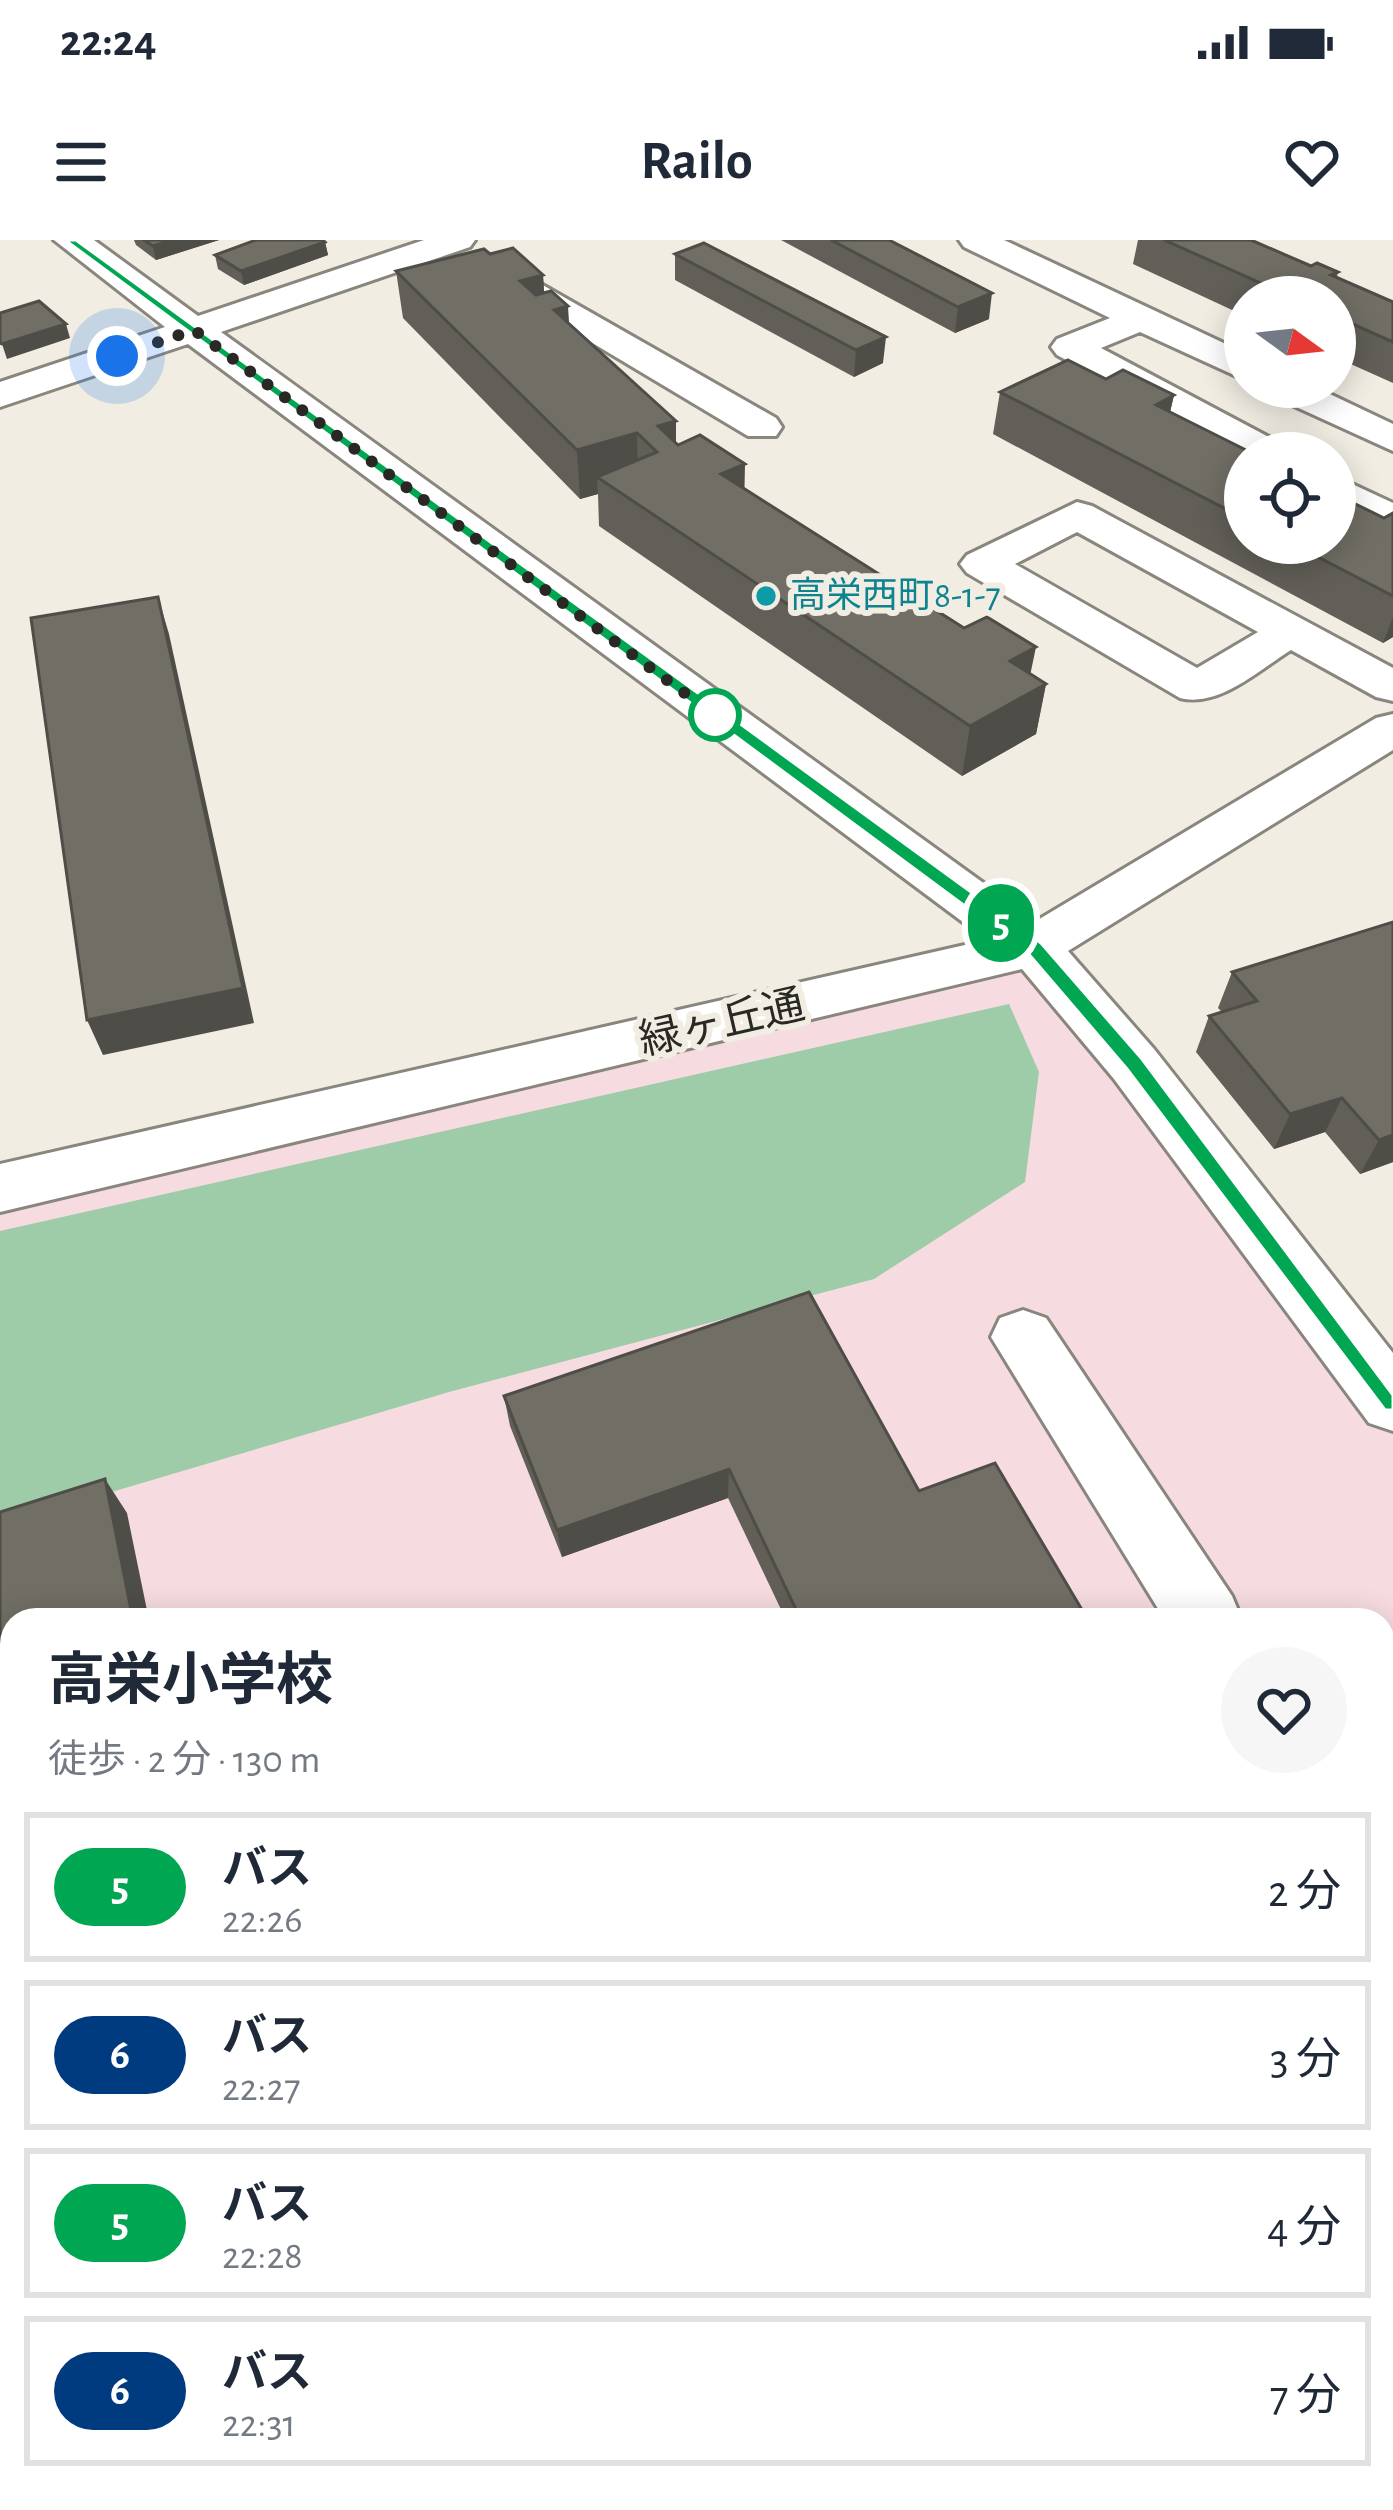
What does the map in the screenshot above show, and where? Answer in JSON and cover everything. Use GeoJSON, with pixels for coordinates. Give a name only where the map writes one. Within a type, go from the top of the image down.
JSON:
{"type":"FeatureCollection","features":[{"type":"Feature","properties":{"kind":"street"},"geometry":{"type":"LineString","coordinates":[[71,240],[1034,947],[1134,1064],[1393,1402]]}},
{"type":"Feature","properties":{"kind":"street"},"geometry":{"type":"LineString","coordinates":[[976,240],[1224,358]]}},
{"type":"Feature","properties":{"kind":"street"},"geometry":{"type":"LineString","coordinates":[[1015,259],[1064,240]]}},
{"type":"Feature","properties":{"kind":"street"},"geometry":{"type":"LineString","coordinates":[[0,394],[454,241],[762,427]]}},
{"type":"Feature","properties":{"kind":"street"},"geometry":{"type":"LineString","coordinates":[[1140,319],[1070,347],[1229,432]]}},
{"type":"Feature","properties":{"kind":"street"},"geometry":{"type":"LineString","coordinates":[[1328,408],[1393,439]]}},
{"type":"Feature","properties":{"kind":"street"},"geometry":{"type":"LineString","coordinates":[[1356,500],[1393,520]]}},
{"type":"Feature","properties":{"kind":"street"},"geometry":{"type":"LineString","coordinates":[[1291,631],[1197,688],[982,564],[1077,515],[1291,631],[1393,687]]}},
{"type":"Feature","properties":{"kind":"street","name":"緑ヶ丘通"},"geometry":{"type":"LineString","coordinates":[[0,1188],[834,998],[1034,947],[1381,757]]}},
{"type":"Feature","properties":{"kind":"street"},"geometry":{"type":"LineString","coordinates":[[1023,1336],[1198,1608]]}},
{"type":"Feature","properties":{"kind":"shaded area"},"geometry":{"type":"Polygon","coordinates":[[[1034,947],[1393,1403],[1393,1608],[0,1608],[0,1188],[1034,947]]]}},
{"type":"Feature","properties":{"kind":"green space"},"geometry":{"type":"Polygon","coordinates":[[[1009,1004],[1039,1072],[1025,1182],[874,1279],[449,1392],[0,1525],[0,1231],[1009,1004]]]}},
{"type":"Feature","properties":{"kind":"building"},"geometry":{"type":"Polygon","coordinates":[[[256,240],[325,242],[241,271],[215,255],[256,240]]]}},
{"type":"Feature","properties":{"kind":"building"},"geometry":{"type":"Polygon","coordinates":[[[831,240],[889,240],[992,293],[958,307],[831,240]]]}},
{"type":"Feature","properties":{"kind":"building"},"geometry":{"type":"Polygon","coordinates":[[[1164,240],[1251,240],[1311,266],[1317,263],[1338,272],[1333,276],[1245,276],[1164,240]]]}},
{"type":"Feature","properties":{"kind":"building"},"geometry":{"type":"Polygon","coordinates":[[[704,243],[886,337],[856,350],[675,254],[704,243]]]}},
{"type":"Feature","properties":{"kind":"building"},"geometry":{"type":"Polygon","coordinates":[[[513,248],[543,275],[520,281],[536,295],[551,291],[568,306],[554,310],[676,421],[658,426],[678,445],[700,435],[745,464],[721,474],[964,628],[987,617],[1036,647],[1010,661],[1046,684],[970,726],[597,477],[657,452],[637,433],[577,450],[396,271],[484,249],[490,254],[513,248]]]}},
{"type":"Feature","properties":{"kind":"building"},"geometry":{"type":"Polygon","coordinates":[[[1356,286],[1393,302],[1393,342],[1356,325],[1356,286]]]}},
{"type":"Feature","properties":{"kind":"building"},"geometry":{"type":"Polygon","coordinates":[[[39,301],[66,324],[0,343],[0,313],[39,301]]]}},
{"type":"Feature","properties":{"kind":"building"},"geometry":{"type":"Polygon","coordinates":[[[1068,360],[1106,379],[1123,370],[1174,395],[1156,405],[1224,439],[1224,508],[1000,392],[1068,360]]]}},
{"type":"Feature","properties":{"kind":"building"},"geometry":{"type":"Polygon","coordinates":[[[1356,504],[1384,518],[1393,513],[1393,596],[1331,564],[1356,564],[1356,504]]]}},
{"type":"Feature","properties":{"kind":"building"},"geometry":{"type":"Polygon","coordinates":[[[158,597],[243,988],[87,1020],[31,618],[158,597]]]}},
{"type":"Feature","properties":{"kind":"building"},"geometry":{"type":"Polygon","coordinates":[[[1393,922],[1393,1135],[1379,1140],[1342,1098],[1290,1114],[1209,1016],[1257,1001],[1232,972],[1393,922]]]}},
{"type":"Feature","properties":{"kind":"building"},"geometry":{"type":"Polygon","coordinates":[[[809,1292],[919,1491],[995,1463],[1081,1608],[795,1608],[729,1469],[557,1530],[504,1396],[809,1292]]]}},
{"type":"Feature","properties":{"kind":"building"},"geometry":{"type":"Polygon","coordinates":[[[105,1479],[131,1608],[0,1608],[0,1512],[105,1479]]]}},
{"type":"Feature","properties":{"kind":"bus line","name":"5"},"geometry":{"type":"LineString","coordinates":[[72,240],[1034,947],[1134,1064],[1393,1403]]}},
{"type":"Feature","properties":{"kind":"place","name":"高栄西町8-1-7"},"geometry":{"type":"Point","coordinates":[766,596]}},
{"type":"Feature","properties":{"kind":"route"},"geometry":{"type":"LineString","coordinates":[[117,356],[194,330],[725,723],[715,715]]}}]}
